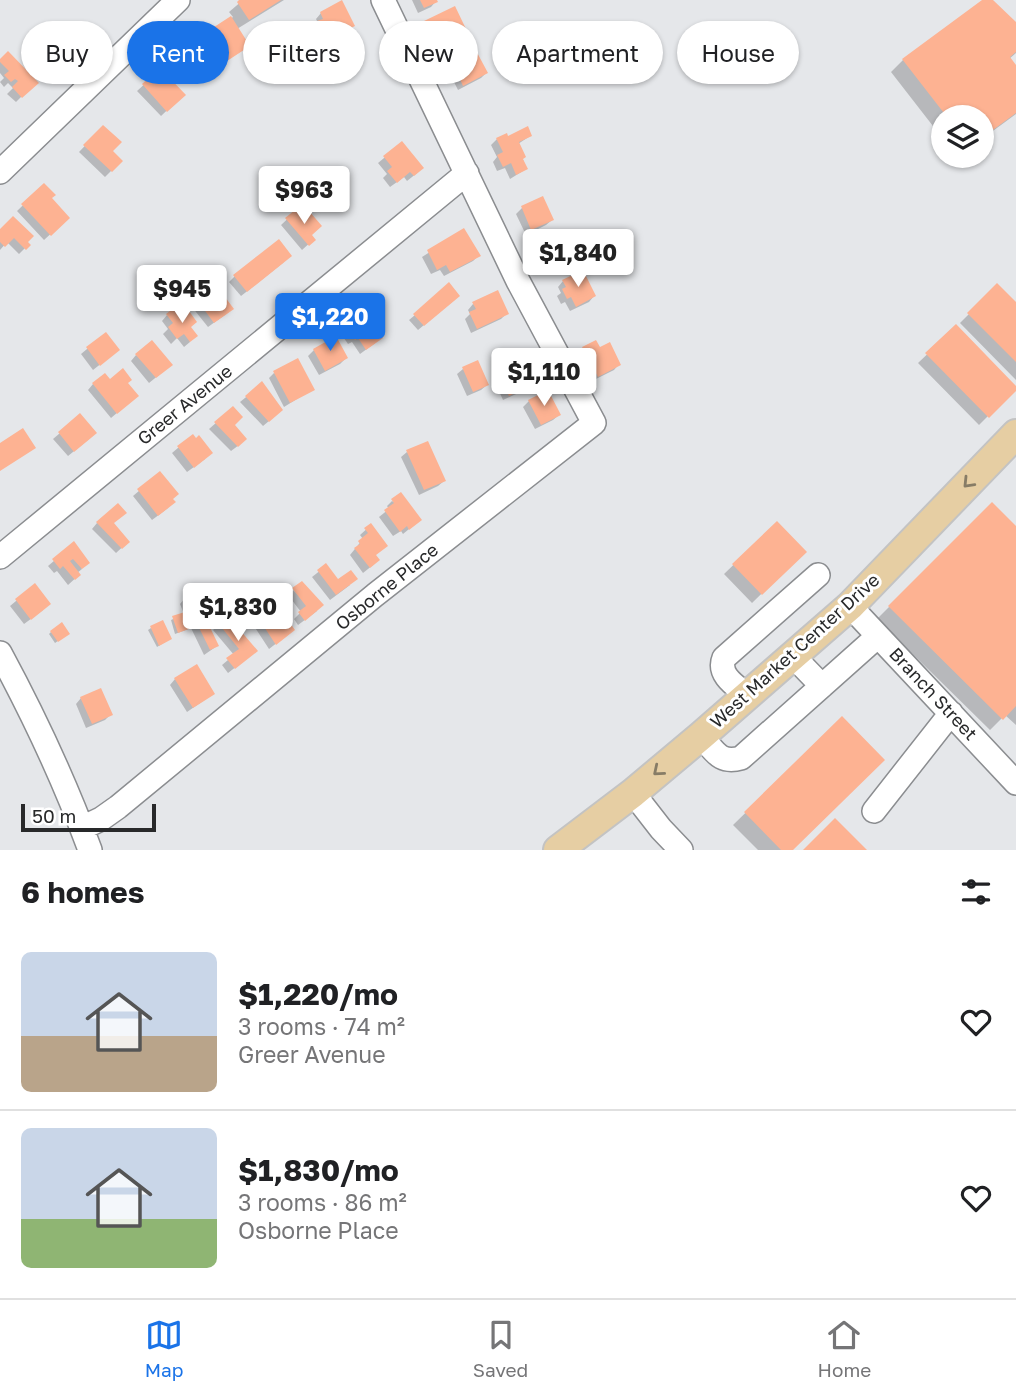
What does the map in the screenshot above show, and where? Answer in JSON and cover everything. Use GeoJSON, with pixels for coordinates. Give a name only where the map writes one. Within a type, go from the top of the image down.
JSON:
{"type":"FeatureCollection","features":[{"type":"Feature","properties":{"kind":"main road","name":"West Market Center Drive"},"geometry":{"type":"LineString","coordinates":[[558,850],[633,793],[850,606],[1014,440]]}},
{"type":"Feature","properties":{"kind":"street"},"geometry":{"type":"LineString","coordinates":[[0,172],[178,0]]}},
{"type":"Feature","properties":{"kind":"street"},"geometry":{"type":"LineString","coordinates":[[383,0],[467,173]]}},
{"type":"Feature","properties":{"kind":"street","name":"Osborne Place"},"geometry":{"type":"LineString","coordinates":[[82,828],[118,807],[375,595],[594,423],[518,281],[467,173]]}},
{"type":"Feature","properties":{"kind":"street","name":"Greer Avenue"},"geometry":{"type":"LineString","coordinates":[[0,557],[467,173]]}},
{"type":"Feature","properties":{"kind":"street"},"geometry":{"type":"LineString","coordinates":[[748,696],[723,673],[724,659],[818,575]]}},
{"type":"Feature","properties":{"kind":"street","name":"Branch Street"},"geometry":{"type":"LineString","coordinates":[[850,606],[1016,783]]}},
{"type":"Feature","properties":{"kind":"street"},"geometry":{"type":"LineString","coordinates":[[701,736],[722,758],[730,761],[741,758],[878,636]]}},
{"type":"Feature","properties":{"kind":"street"},"geometry":{"type":"LineString","coordinates":[[0,653],[19,689],[90,850]]}},
{"type":"Feature","properties":{"kind":"street"},"geometry":{"type":"LineString","coordinates":[[793,656],[822,686]]}},
{"type":"Feature","properties":{"kind":"street"},"geometry":{"type":"LineString","coordinates":[[874,811],[951,713]]}},
{"type":"Feature","properties":{"kind":"street"},"geometry":{"type":"LineString","coordinates":[[633,793],[660,829],[681,850]]}},
{"type":"Feature","properties":{"kind":"building"},"geometry":{"type":"Polygon","coordinates":[[[281,0],[249,20],[237,2],[281,0]]]}},
{"type":"Feature","properties":{"kind":"building"},"geometry":{"type":"Polygon","coordinates":[[[342,0],[352,21],[317,21],[323,19],[320,12],[342,0]]]}},
{"type":"Feature","properties":{"kind":"building"},"geometry":{"type":"Polygon","coordinates":[[[420,0],[437,0],[438,2],[424,8],[420,0]]]}},
{"type":"Feature","properties":{"kind":"building"},"geometry":{"type":"Polygon","coordinates":[[[982,0],[993,0],[1016,22],[1016,52],[1010,57],[1016,65],[1016,113],[994,129],[994,105],[938,105],[902,59],[982,0]]]}},
{"type":"Feature","properties":{"kind":"building"},"geometry":{"type":"Polygon","coordinates":[[[455,6],[462,21],[424,21],[455,6]]]}},
{"type":"Feature","properties":{"kind":"building"},"geometry":{"type":"Polygon","coordinates":[[[231,16],[243,35],[243,51],[229,60],[229,21],[223,21],[231,16]]]}},
{"type":"Feature","properties":{"kind":"building"},"geometry":{"type":"Polygon","coordinates":[[[8,51],[21,64],[21,84],[38,84],[22,98],[12,87],[18,81],[15,79],[11,82],[4,75],[9,71],[0,59],[8,51]]]}},
{"type":"Feature","properties":{"kind":"building"},"geometry":{"type":"Polygon","coordinates":[[[478,54],[488,73],[478,78],[478,54]]]}},
{"type":"Feature","properties":{"kind":"building"},"geometry":{"type":"Polygon","coordinates":[[[142,84],[175,84],[186,95],[167,112],[142,84]]]}},
{"type":"Feature","properties":{"kind":"building"},"geometry":{"type":"Polygon","coordinates":[[[103,125],[122,142],[113,151],[123,161],[112,172],[83,145],[103,125]]]}},
{"type":"Feature","properties":{"kind":"building"},"geometry":{"type":"Polygon","coordinates":[[[528,126],[532,136],[519,142],[528,169],[516,175],[511,163],[503,167],[497,155],[503,152],[496,138],[507,133],[508,136],[528,126]]]}},
{"type":"Feature","properties":{"kind":"building"},"geometry":{"type":"Polygon","coordinates":[[[402,141],[424,168],[414,176],[410,172],[397,183],[387,171],[392,167],[383,156],[402,141]]]}},
{"type":"Feature","properties":{"kind":"building"},"geometry":{"type":"Polygon","coordinates":[[[44,183],[56,195],[52,198],[70,218],[51,236],[21,204],[44,183]]]}},
{"type":"Feature","properties":{"kind":"building"},"geometry":{"type":"Polygon","coordinates":[[[543,196],[554,220],[531,230],[521,206],[543,196]]]}},
{"type":"Feature","properties":{"kind":"building"},"geometry":{"type":"Polygon","coordinates":[[[295,210],[302,218],[309,211],[322,226],[312,235],[316,240],[309,246],[285,218],[295,210]]]}},
{"type":"Feature","properties":{"kind":"building"},"geometry":{"type":"Polygon","coordinates":[[[13,216],[34,236],[28,242],[31,245],[26,250],[14,238],[5,247],[0,242],[0,229],[13,216]]]}},
{"type":"Feature","properties":{"kind":"building"},"geometry":{"type":"Polygon","coordinates":[[[464,228],[481,256],[450,272],[446,265],[437,270],[427,250],[464,228]]]}},
{"type":"Feature","properties":{"kind":"building"},"geometry":{"type":"Polygon","coordinates":[[[568,231],[579,254],[547,269],[536,246],[568,231]]]}},
{"type":"Feature","properties":{"kind":"building"},"geometry":{"type":"Polygon","coordinates":[[[279,239],[292,256],[247,292],[233,275],[279,239]]]}},
{"type":"Feature","properties":{"kind":"building"},"geometry":{"type":"Polygon","coordinates":[[[583,270],[596,296],[576,307],[571,297],[567,299],[562,289],[566,287],[562,280],[583,270]]]}},
{"type":"Feature","properties":{"kind":"building"},"geometry":{"type":"Polygon","coordinates":[[[209,282],[213,287],[216,285],[234,309],[214,323],[197,300],[199,298],[195,292],[209,282]]]}},
{"type":"Feature","properties":{"kind":"building"},"geometry":{"type":"Polygon","coordinates":[[[449,282],[460,296],[424,326],[413,314],[449,282]]]}},
{"type":"Feature","properties":{"kind":"building"},"geometry":{"type":"Polygon","coordinates":[[[997,283],[1016,302],[1016,362],[967,313],[997,283]]]}},
{"type":"Feature","properties":{"kind":"building"},"geometry":{"type":"Polygon","coordinates":[[[498,290],[509,314],[477,329],[469,312],[476,309],[472,302],[498,290]]]}},
{"type":"Feature","properties":{"kind":"building"},"geometry":{"type":"Polygon","coordinates":[[[175,307],[182,316],[189,311],[197,322],[191,327],[198,336],[190,342],[184,334],[177,339],[168,327],[173,323],[166,314],[175,307]]]}},
{"type":"Feature","properties":{"kind":"building"},"geometry":{"type":"Polygon","coordinates":[[[362,307],[383,338],[366,350],[341,321],[362,307]]]}},
{"type":"Feature","properties":{"kind":"building"},"geometry":{"type":"Polygon","coordinates":[[[956,324],[1016,386],[1016,391],[989,418],[925,353],[956,324]]]}},
{"type":"Feature","properties":{"kind":"building"},"geometry":{"type":"Polygon","coordinates":[[[106,332],[120,350],[100,366],[86,347],[106,332]]]}},
{"type":"Feature","properties":{"kind":"building"},"geometry":{"type":"Polygon","coordinates":[[[336,336],[348,358],[325,371],[313,349],[336,336]]]}},
{"type":"Feature","properties":{"kind":"building"},"geometry":{"type":"Polygon","coordinates":[[[152,340],[173,365],[156,378],[135,354],[152,340]]]}},
{"type":"Feature","properties":{"kind":"building"},"geometry":{"type":"Polygon","coordinates":[[[596,340],[600,347],[610,342],[621,365],[598,377],[582,347],[596,340]]]}},
{"type":"Feature","properties":{"kind":"building"},"geometry":{"type":"Polygon","coordinates":[[[522,357],[535,383],[509,396],[496,369],[522,357]]]}},
{"type":"Feature","properties":{"kind":"building"},"geometry":{"type":"Polygon","coordinates":[[[298,358],[315,390],[290,403],[273,371],[298,358]]]}},
{"type":"Feature","properties":{"kind":"building"},"geometry":{"type":"Polygon","coordinates":[[[478,360],[489,385],[473,392],[462,367],[478,360]]]}},
{"type":"Feature","properties":{"kind":"building"},"geometry":{"type":"Polygon","coordinates":[[[123,368],[132,380],[128,383],[139,396],[117,414],[92,383],[105,373],[110,379],[123,368]]]}},
{"type":"Feature","properties":{"kind":"building"},"geometry":{"type":"Polygon","coordinates":[[[262,381],[283,410],[269,422],[245,396],[262,381]]]}},
{"type":"Feature","properties":{"kind":"building"},"geometry":{"type":"Polygon","coordinates":[[[548,390],[561,415],[541,425],[528,400],[548,390]]]}},
{"type":"Feature","properties":{"kind":"building"},"geometry":{"type":"Polygon","coordinates":[[[233,406],[243,417],[235,425],[247,439],[238,447],[214,422],[233,406]]]}},
{"type":"Feature","properties":{"kind":"building"},"geometry":{"type":"Polygon","coordinates":[[[80,413],[97,433],[74,452],[58,432],[80,413]]]}},
{"type":"Feature","properties":{"kind":"building"},"geometry":{"type":"Polygon","coordinates":[[[23,428],[36,448],[0,471],[0,443],[23,428]]]}},
{"type":"Feature","properties":{"kind":"building"},"geometry":{"type":"Polygon","coordinates":[[[193,434],[196,438],[199,435],[213,453],[194,468],[177,446],[193,434]]]}},
{"type":"Feature","properties":{"kind":"building"},"geometry":{"type":"Polygon","coordinates":[[[428,441],[446,481],[424,490],[406,450],[428,441]]]}},
{"type":"Feature","properties":{"kind":"building"},"geometry":{"type":"Polygon","coordinates":[[[160,471],[179,494],[173,499],[176,502],[158,516],[137,489],[160,471]]]}},
{"type":"Feature","properties":{"kind":"building"},"geometry":{"type":"Polygon","coordinates":[[[401,492],[422,520],[409,530],[407,526],[400,532],[384,510],[394,503],[391,499],[401,492]]]}},
{"type":"Feature","properties":{"kind":"building"},"geometry":{"type":"Polygon","coordinates":[[[992,502],[1016,526],[1016,706],[1003,720],[888,606],[992,502]]]}},
{"type":"Feature","properties":{"kind":"building"},"geometry":{"type":"Polygon","coordinates":[[[118,503],[127,513],[114,523],[130,542],[122,549],[96,522],[118,503]]]}},
{"type":"Feature","properties":{"kind":"building"},"geometry":{"type":"Polygon","coordinates":[[[777,521],[807,552],[762,595],[732,564],[777,521]]]}},
{"type":"Feature","properties":{"kind":"building"},"geometry":{"type":"Polygon","coordinates":[[[371,523],[388,546],[376,555],[380,560],[370,568],[354,548],[368,533],[364,528],[371,523]]]}},
{"type":"Feature","properties":{"kind":"building"},"geometry":{"type":"Polygon","coordinates":[[[74,541],[90,563],[82,569],[73,559],[70,561],[81,575],[75,580],[63,566],[60,569],[52,559],[74,541]]]}},
{"type":"Feature","properties":{"kind":"building"},"geometry":{"type":"Polygon","coordinates":[[[326,563],[338,579],[351,570],[358,579],[336,595],[317,570],[326,563]]]}},
{"type":"Feature","properties":{"kind":"building"},"geometry":{"type":"Polygon","coordinates":[[[302,581],[324,605],[305,621],[298,612],[306,606],[292,588],[302,581]]]}},
{"type":"Feature","properties":{"kind":"building"},"geometry":{"type":"Polygon","coordinates":[[[35,583],[51,604],[31,620],[15,599],[35,583]]]}},
{"type":"Feature","properties":{"kind":"building"},"geometry":{"type":"Polygon","coordinates":[[[208,586],[219,610],[205,617],[219,646],[210,650],[184,597],[208,586]]]}},
{"type":"Feature","properties":{"kind":"building"},"geometry":{"type":"Polygon","coordinates":[[[267,609],[279,625],[287,619],[295,630],[276,645],[257,616],[267,609]]]}},
{"type":"Feature","properties":{"kind":"building"},"geometry":{"type":"Polygon","coordinates":[[[188,611],[194,627],[178,633],[172,616],[188,611]]]}},
{"type":"Feature","properties":{"kind":"building"},"geometry":{"type":"Polygon","coordinates":[[[227,615],[258,651],[235,669],[226,658],[239,649],[218,623],[227,615]]]}},
{"type":"Feature","properties":{"kind":"building"},"geometry":{"type":"Polygon","coordinates":[[[163,620],[172,639],[159,646],[150,626],[163,620]]]}},
{"type":"Feature","properties":{"kind":"building"},"geometry":{"type":"Polygon","coordinates":[[[62,622],[70,634],[58,642],[50,631],[62,622]]]}},
{"type":"Feature","properties":{"kind":"building"},"geometry":{"type":"Polygon","coordinates":[[[197,664],[215,694],[193,708],[174,678],[197,664]]]}},
{"type":"Feature","properties":{"kind":"building"},"geometry":{"type":"Polygon","coordinates":[[[101,688],[113,715],[92,724],[80,697],[101,688]]]}},
{"type":"Feature","properties":{"kind":"building"},"geometry":{"type":"Polygon","coordinates":[[[842,716],[885,760],[793,850],[781,850],[744,812],[842,716]]]}},
{"type":"Feature","properties":{"kind":"building"},"geometry":{"type":"Polygon","coordinates":[[[835,818],[867,850],[803,850],[835,818]]]}}]}
